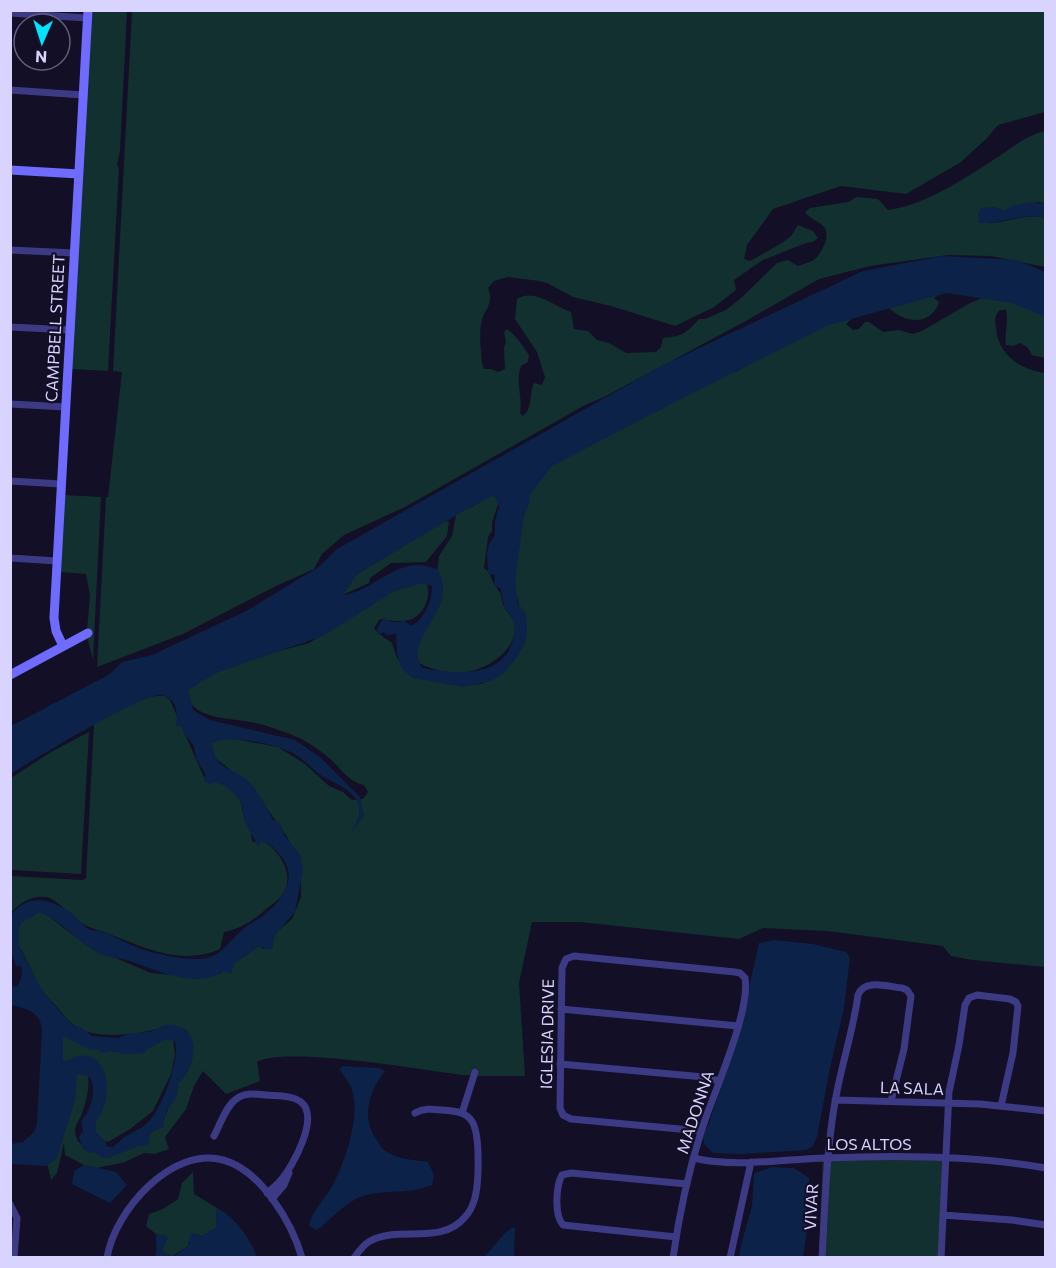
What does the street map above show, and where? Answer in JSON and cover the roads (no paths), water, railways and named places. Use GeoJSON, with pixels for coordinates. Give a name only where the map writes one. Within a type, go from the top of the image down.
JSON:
{"type":"FeatureCollection","features":[{"type":"Feature","properties":{"kind":"street"},"geometry":{"type":"LineString","coordinates":[[10,13],[88,14]]}},
{"type":"Feature","properties":{"kind":"street","name":"CAMPBELL STREET"},"geometry":{"type":"LineString","coordinates":[[63,646],[55,625],[57,561],[88,14]]}},
{"type":"Feature","properties":{"kind":"street"},"geometry":{"type":"LineString","coordinates":[[10,90],[83,94]]}},
{"type":"Feature","properties":{"kind":"street"},"geometry":{"type":"LineString","coordinates":[[10,170],[79,174]]}},
{"type":"Feature","properties":{"kind":"street"},"geometry":{"type":"LineString","coordinates":[[10,250],[74,254]]}},
{"type":"Feature","properties":{"kind":"street"},"geometry":{"type":"LineString","coordinates":[[10,327],[70,330]]}},
{"type":"Feature","properties":{"kind":"street"},"geometry":{"type":"LineString","coordinates":[[10,404],[66,407]]}},
{"type":"Feature","properties":{"kind":"street"},"geometry":{"type":"LineString","coordinates":[[10,481],[61,484]]}},
{"type":"Feature","properties":{"kind":"street"},"geometry":{"type":"LineString","coordinates":[[10,558],[57,561]]}},
{"type":"Feature","properties":{"kind":"street"},"geometry":{"type":"LineString","coordinates":[[10,675],[88,633]]}},
{"type":"Feature","properties":{"kind":"street","name":"IGLESIA DRIVE"},"geometry":{"type":"LineString","coordinates":[[701,1131],[567,1118],[562,1113],[560,1108],[562,967],[565,960],[572,957],[735,972],[744,977]]}},
{"type":"Feature","properties":{"kind":"street","name":"MADONNA"},"geometry":{"type":"LineString","coordinates":[[673,1257],[693,1158],[738,1026],[745,990],[744,977]]}},
{"type":"Feature","properties":{"kind":"street"},"geometry":{"type":"LineString","coordinates":[[828,1158],[835,1100],[852,1034],[859,993],[862,987],[870,985],[903,988],[911,996],[905,1041],[891,1101]]}},
{"type":"Feature","properties":{"kind":"street"},"geometry":{"type":"LineString","coordinates":[[941,1257],[950,1087],[965,1005],[969,998],[977,995],[1010,999],[1018,1006],[1013,1053],[1001,1106]]}},
{"type":"Feature","properties":{"kind":"street"},"geometry":{"type":"LineString","coordinates":[[561,1010],[738,1026]]}},
{"type":"Feature","properties":{"kind":"street"},"geometry":{"type":"LineString","coordinates":[[561,1064],[705,1077],[719,1081]]}},
{"type":"Feature","properties":{"kind":"street"},"geometry":{"type":"LineString","coordinates":[[462,1113],[476,1072]]}},
{"type":"Feature","properties":{"kind":"street"},"geometry":{"type":"LineString","coordinates":[[214,1136],[231,1104],[242,1095],[289,1097],[298,1100],[307,1109],[309,1120],[285,1184],[272,1199]]}},
{"type":"Feature","properties":{"kind":"street","name":"LA SALA"},"geometry":{"type":"LineString","coordinates":[[835,1100],[949,1103],[1046,1111]]}},
{"type":"Feature","properties":{"kind":"street"},"geometry":{"type":"LineString","coordinates":[[354,1257],[365,1244],[373,1239],[441,1232],[457,1225],[472,1206],[476,1194],[477,1138],[474,1125],[462,1113],[425,1109],[415,1113]]}},
{"type":"Feature","properties":{"kind":"street","name":"LOS ALTOS"},"geometry":{"type":"LineString","coordinates":[[693,1158],[719,1163],[828,1158],[946,1159],[1046,1168]]}},
{"type":"Feature","properties":{"kind":"street","name":"VIVAR"},"geometry":{"type":"LineString","coordinates":[[822,1257],[828,1158]]}},
{"type":"Feature","properties":{"kind":"street"},"geometry":{"type":"LineString","coordinates":[[107,1257],[115,1229],[130,1205],[152,1183],[187,1163],[204,1159],[224,1160],[246,1173],[267,1192],[290,1226],[302,1257]]}},
{"type":"Feature","properties":{"kind":"street"},"geometry":{"type":"LineString","coordinates":[[730,1257],[751,1162]]}},
{"type":"Feature","properties":{"kind":"street"},"geometry":{"type":"LineString","coordinates":[[267,1192],[279,1183],[290,1168]]}},
{"type":"Feature","properties":{"kind":"street"},"geometry":{"type":"LineString","coordinates":[[676,1237],[563,1224],[558,1215],[559,1183],[562,1175],[571,1173],[687,1184]]}},
{"type":"Feature","properties":{"kind":"street"},"geometry":{"type":"LineString","coordinates":[[10,1204],[16,1218],[14,1257]]}},
{"type":"Feature","properties":{"kind":"street"},"geometry":{"type":"LineString","coordinates":[[943,1215],[1003,1219],[1046,1225]]}},
{"type":"Feature","properties":{"kind":"water"},"geometry":{"type":"Polygon","coordinates":[[[1030,202],[1045,204],[1045,218],[1029,216],[979,223],[978,215],[981,208],[993,207],[1003,211],[1030,202]]]}},
{"type":"Feature","properties":{"kind":"water"},"geometry":{"type":"Polygon","coordinates":[[[942,256],[1017,260],[1045,272],[1045,317],[1012,303],[946,293],[829,325],[552,466],[530,494],[524,516],[515,580],[518,603],[526,614],[525,643],[504,673],[491,681],[463,687],[413,678],[402,669],[397,654],[396,634],[387,635],[384,632],[378,635],[377,629],[384,617],[391,622],[405,621],[411,626],[420,619],[429,604],[432,592],[432,586],[421,583],[393,592],[323,636],[218,672],[188,690],[193,710],[210,720],[295,740],[321,758],[360,797],[364,816],[351,833],[359,814],[355,798],[347,790],[315,771],[300,757],[267,744],[243,740],[221,740],[212,743],[216,758],[224,766],[250,782],[273,820],[280,823],[285,836],[301,856],[303,870],[295,912],[275,935],[272,950],[258,947],[234,964],[231,974],[224,971],[201,979],[189,979],[100,954],[55,920],[40,912],[19,924],[19,947],[42,990],[73,1025],[81,1027],[92,1036],[119,1038],[166,1025],[174,1025],[190,1035],[193,1054],[190,1068],[178,1083],[175,1098],[166,1111],[163,1127],[155,1130],[149,1136],[150,1142],[146,1146],[138,1146],[108,1158],[103,1158],[93,1152],[89,1153],[82,1148],[79,1137],[83,1131],[81,1121],[90,1106],[93,1088],[90,1077],[80,1074],[77,1075],[75,1100],[57,1158],[46,1166],[11,1164],[11,1144],[23,1142],[34,1132],[37,1124],[42,1030],[36,1015],[11,1005],[11,987],[17,986],[21,979],[22,967],[16,966],[11,951],[11,915],[18,907],[34,901],[51,902],[67,910],[88,929],[100,931],[144,950],[178,958],[206,958],[218,953],[279,900],[288,883],[289,874],[287,865],[272,846],[260,841],[258,847],[246,824],[242,806],[234,794],[227,787],[218,783],[213,782],[209,785],[203,777],[206,775],[196,759],[194,746],[181,725],[176,727],[175,707],[170,699],[160,695],[132,705],[11,774],[11,726],[110,674],[122,662],[152,655],[246,611],[320,566],[337,549],[663,365],[863,271],[942,256]],[[494,495],[357,574],[343,595],[353,593],[409,566],[421,565],[438,569],[443,584],[443,593],[437,612],[418,650],[418,659],[422,668],[449,672],[478,671],[502,660],[510,649],[515,630],[514,623],[510,614],[505,610],[500,588],[494,586],[495,575],[488,574],[487,553],[489,544],[495,535],[499,506],[494,495]],[[63,1036],[63,1060],[80,1056],[91,1057],[99,1063],[104,1072],[107,1084],[106,1097],[103,1110],[96,1121],[96,1132],[106,1142],[106,1146],[112,1147],[145,1125],[155,1113],[173,1070],[175,1041],[166,1039],[146,1050],[145,1053],[124,1054],[112,1051],[101,1053],[99,1049],[91,1050],[63,1036]]]}},
{"type":"Feature","properties":{"kind":"water"},"geometry":{"type":"Polygon","coordinates":[[[774,940],[813,944],[846,952],[850,957],[844,1008],[817,1137],[812,1147],[806,1150],[740,1154],[713,1153],[704,1144],[702,1132],[708,1126],[738,1037],[759,943],[774,940]]]}},
{"type":"Feature","properties":{"kind":"water"},"geometry":{"type":"Polygon","coordinates":[[[342,1066],[379,1068],[385,1071],[375,1086],[369,1103],[371,1129],[383,1149],[393,1155],[428,1162],[434,1175],[432,1185],[412,1190],[372,1194],[354,1200],[317,1230],[309,1226],[310,1221],[335,1180],[353,1127],[354,1101],[351,1087],[340,1070],[342,1066]]]}},
{"type":"Feature","properties":{"kind":"water"},"geometry":{"type":"Polygon","coordinates":[[[84,1165],[116,1172],[127,1185],[110,1203],[72,1184],[74,1171],[84,1165]]]}},
{"type":"Feature","properties":{"kind":"water"},"geometry":{"type":"Polygon","coordinates":[[[772,1167],[794,1168],[809,1178],[809,1217],[803,1257],[739,1257],[752,1206],[754,1173],[772,1167]]]}},
{"type":"Feature","properties":{"kind":"water"},"geometry":{"type":"Polygon","coordinates":[[[217,1208],[230,1217],[241,1230],[251,1243],[257,1257],[173,1257],[188,1246],[192,1233],[202,1236],[217,1227],[217,1208]]]}},
{"type":"Feature","properties":{"kind":"water"},"geometry":{"type":"Polygon","coordinates":[[[515,1227],[514,1257],[484,1257],[503,1235],[515,1227]]]}},
{"type":"Feature","properties":{"kind":"water"},"geometry":{"type":"Polygon","coordinates":[[[156,1234],[168,1238],[162,1251],[173,1257],[155,1257],[156,1234]]]}}]}
